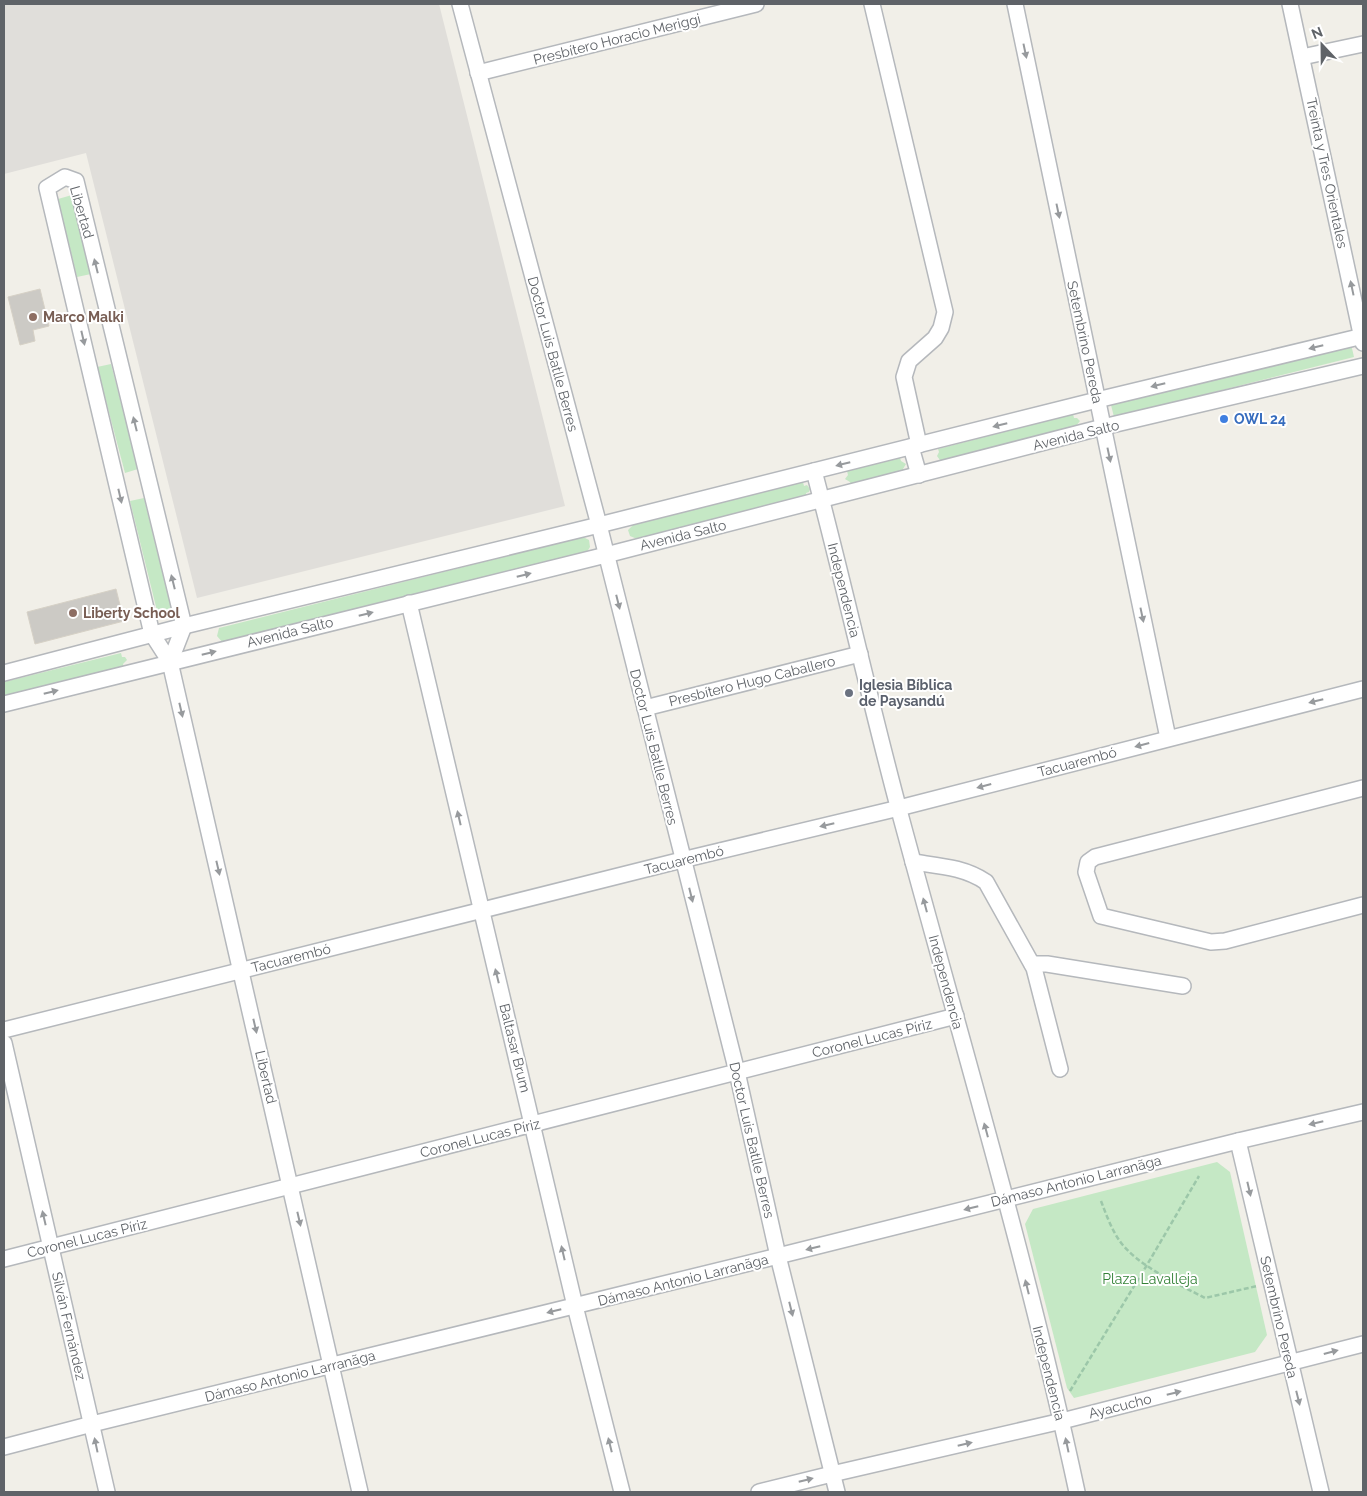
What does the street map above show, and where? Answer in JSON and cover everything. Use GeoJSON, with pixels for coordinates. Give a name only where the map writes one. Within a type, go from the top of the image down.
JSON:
{"type":"FeatureCollection","features":[{"type":"Feature","properties":{"kind":"street","name":"Doctor Luis Batlle Berres"},"geometry":{"type":"LineString","coordinates":[[460,4],[599,526],[737,1072],[778,1256],[837,1492]]}},
{"type":"Feature","properties":{"kind":"street","name":"Presbítero Horacio Meriggi"},"geometry":{"type":"LineString","coordinates":[[478,74],[756,4]]}},
{"type":"Feature","properties":{"kind":"street"},"geometry":{"type":"LineString","coordinates":[[872,4],[945,312],[941,328],[935,338],[909,361],[904,377],[919,475]]}},
{"type":"Feature","properties":{"kind":"street","name":"Setembrino Pereda"},"geometry":{"type":"LineString","coordinates":[[1015,4],[1168,738]]}},
{"type":"Feature","properties":{"kind":"street","name":"Treinta y Tres Orientales"},"geometry":{"type":"LineString","coordinates":[[1290,4],[1363,343]]}},
{"type":"Feature","properties":{"kind":"street"},"geometry":{"type":"LineString","coordinates":[[1302,57],[1363,44]]}},
{"type":"Feature","properties":{"kind":"street","name":"Libertad"},"geometry":{"type":"LineString","coordinates":[[184,626],[76,181],[65,177],[47,188],[152,634],[170,662],[360,1492]]}},
{"type":"Feature","properties":{"kind":"street","name":"Avenida Salto"},"geometry":{"type":"LineString","coordinates":[[4,673],[184,626],[599,526],[1097,400],[1363,336]]}},
{"type":"Feature","properties":{"kind":"street","name":"Avenida Salto"},"geometry":{"type":"LineString","coordinates":[[4,704],[606,555],[1103,428],[1363,366]]}},
{"type":"Feature","properties":{"kind":"street","name":"Independencia"},"geometry":{"type":"LineString","coordinates":[[814,471],[899,808],[1005,1199],[1060,1416],[1077,1492]]}},
{"type":"Feature","properties":{"kind":"street","name":"Baltasar Brum"},"geometry":{"type":"LineString","coordinates":[[409,603],[575,1306],[622,1492]]}},
{"type":"Feature","properties":{"kind":"street"},"geometry":{"type":"LineString","coordinates":[[170,662],[184,626]]}},
{"type":"Feature","properties":{"kind":"street","name":"Presbítero Hugo Caballero"},"geometry":{"type":"LineString","coordinates":[[645,708],[860,654]]}},
{"type":"Feature","properties":{"kind":"street","name":"Tacuarembó"},"geometry":{"type":"LineString","coordinates":[[4,1030],[682,860],[899,808],[1363,688]]}},
{"type":"Feature","properties":{"kind":"street"},"geometry":{"type":"LineString","coordinates":[[1363,788],[1095,857],[1088,862],[1086,872],[1101,916],[1211,942],[1225,941],[1363,905]]}},
{"type":"Feature","properties":{"kind":"street"},"geometry":{"type":"LineString","coordinates":[[914,862],[961,869],[976,875],[986,882],[1034,968],[1060,1069]]}},
{"type":"Feature","properties":{"kind":"street"},"geometry":{"type":"LineString","coordinates":[[1032,964],[1047,964],[1183,986]]}},
{"type":"Feature","properties":{"kind":"street","name":"Coronel Lucas Píriz"},"geometry":{"type":"LineString","coordinates":[[4,1259],[956,1016]]}},
{"type":"Feature","properties":{"kind":"street","name":"Silván Fernández"},"geometry":{"type":"LineString","coordinates":[[4,1042],[107,1492]]}},
{"type":"Feature","properties":{"kind":"street","name":"Dámaso Antonio Larranãga"},"geometry":{"type":"LineString","coordinates":[[4,1447],[1238,1141],[1363,1112]]}},
{"type":"Feature","properties":{"kind":"street","name":"Setembrino Pereda"},"geometry":{"type":"LineString","coordinates":[[1238,1141],[1321,1492]]}},
{"type":"Feature","properties":{"kind":"street","name":"Ayacucho"},"geometry":{"type":"LineString","coordinates":[[759,1492],[1060,1416],[1290,1363],[1363,1344]]}},
{"type":"Feature","properties":{"kind":"path"},"geometry":{"type":"LineString","coordinates":[[1060,1416],[1199,1176]]}},
{"type":"Feature","properties":{"kind":"path"},"geometry":{"type":"LineString","coordinates":[[1101,1201],[1119,1240],[1131,1253],[1147,1265],[1205,1298],[1257,1286]]}},
{"type":"Feature","properties":{"kind":"shaded area"},"geometry":{"type":"Polygon","coordinates":[[[4,4],[439,4],[565,506],[197,598],[86,153],[4,174],[4,4]]]}},
{"type":"Feature","properties":{"kind":"green space"},"geometry":{"type":"Polygon","coordinates":[[[72,195],[91,274],[77,277],[58,199],[72,195]]]}},
{"type":"Feature","properties":{"kind":"green space"},"geometry":{"type":"Polygon","coordinates":[[[1351,344],[1354,357],[1114,417],[1111,405],[1351,344]]]}},
{"type":"Feature","properties":{"kind":"green space"},"geometry":{"type":"Polygon","coordinates":[[[111,364],[138,469],[125,473],[97,367],[111,364]]]}},
{"type":"Feature","properties":{"kind":"green space"},"geometry":{"type":"Polygon","coordinates":[[[1073,414],[1074,418],[1080,421],[1076,426],[1077,429],[942,463],[937,456],[938,449],[1073,414]]]}},
{"type":"Feature","properties":{"kind":"green space"},"geometry":{"type":"Polygon","coordinates":[[[900,458],[906,464],[903,469],[904,473],[851,486],[850,482],[845,479],[848,475],[847,471],[900,458]]]}},
{"type":"Feature","properties":{"kind":"green space"},"geometry":{"type":"Polygon","coordinates":[[[803,482],[804,486],[807,485],[810,489],[806,493],[807,497],[637,539],[630,536],[628,530],[633,525],[803,482]]]}},
{"type":"Feature","properties":{"kind":"green space"},"geometry":{"type":"Polygon","coordinates":[[[144,498],[172,612],[158,615],[130,501],[144,498]]]}},
{"type":"Feature","properties":{"kind":"green space"},"geometry":{"type":"Polygon","coordinates":[[[583,537],[589,540],[590,547],[587,552],[223,643],[217,636],[219,628],[583,537]]]}},
{"type":"Feature","properties":{"kind":"green space"},"geometry":{"type":"Polygon","coordinates":[[[121,653],[122,657],[125,657],[127,660],[123,664],[124,667],[4,697],[4,682],[121,653]]]}},
{"type":"Feature","properties":{"kind":"green space","name":"Plaza Lavalleja"},"geometry":{"type":"Polygon","coordinates":[[[1217,1162],[1230,1172],[1267,1335],[1255,1352],[1074,1398],[1067,1388],[1025,1224],[1033,1209],[1217,1162]]]}},
{"type":"Feature","properties":{"kind":"building","name":"Marco Malki"},"geometry":{"type":"Polygon","coordinates":[[[40,289],[49,326],[33,330],[35,341],[20,345],[8,297],[40,289]]]}},
{"type":"Feature","properties":{"kind":"building"},"geometry":{"type":"Polygon","coordinates":[[[116,589],[124,621],[35,644],[27,612],[116,589]]]}},
{"type":"Feature","properties":{"kind":"place","name":"Marco Malki"},"geometry":{"type":"Point","coordinates":[33,317]}},
{"type":"Feature","properties":{"kind":"place","name":"OWL 24"},"geometry":{"type":"Point","coordinates":[1224,419]}},
{"type":"Feature","properties":{"kind":"place","name":"Liberty School"},"geometry":{"type":"Point","coordinates":[73,613]}},
{"type":"Feature","properties":{"kind":"place","name":"Iglesia Bíblica de Paysandú"},"geometry":{"type":"Point","coordinates":[849,693]}}]}
